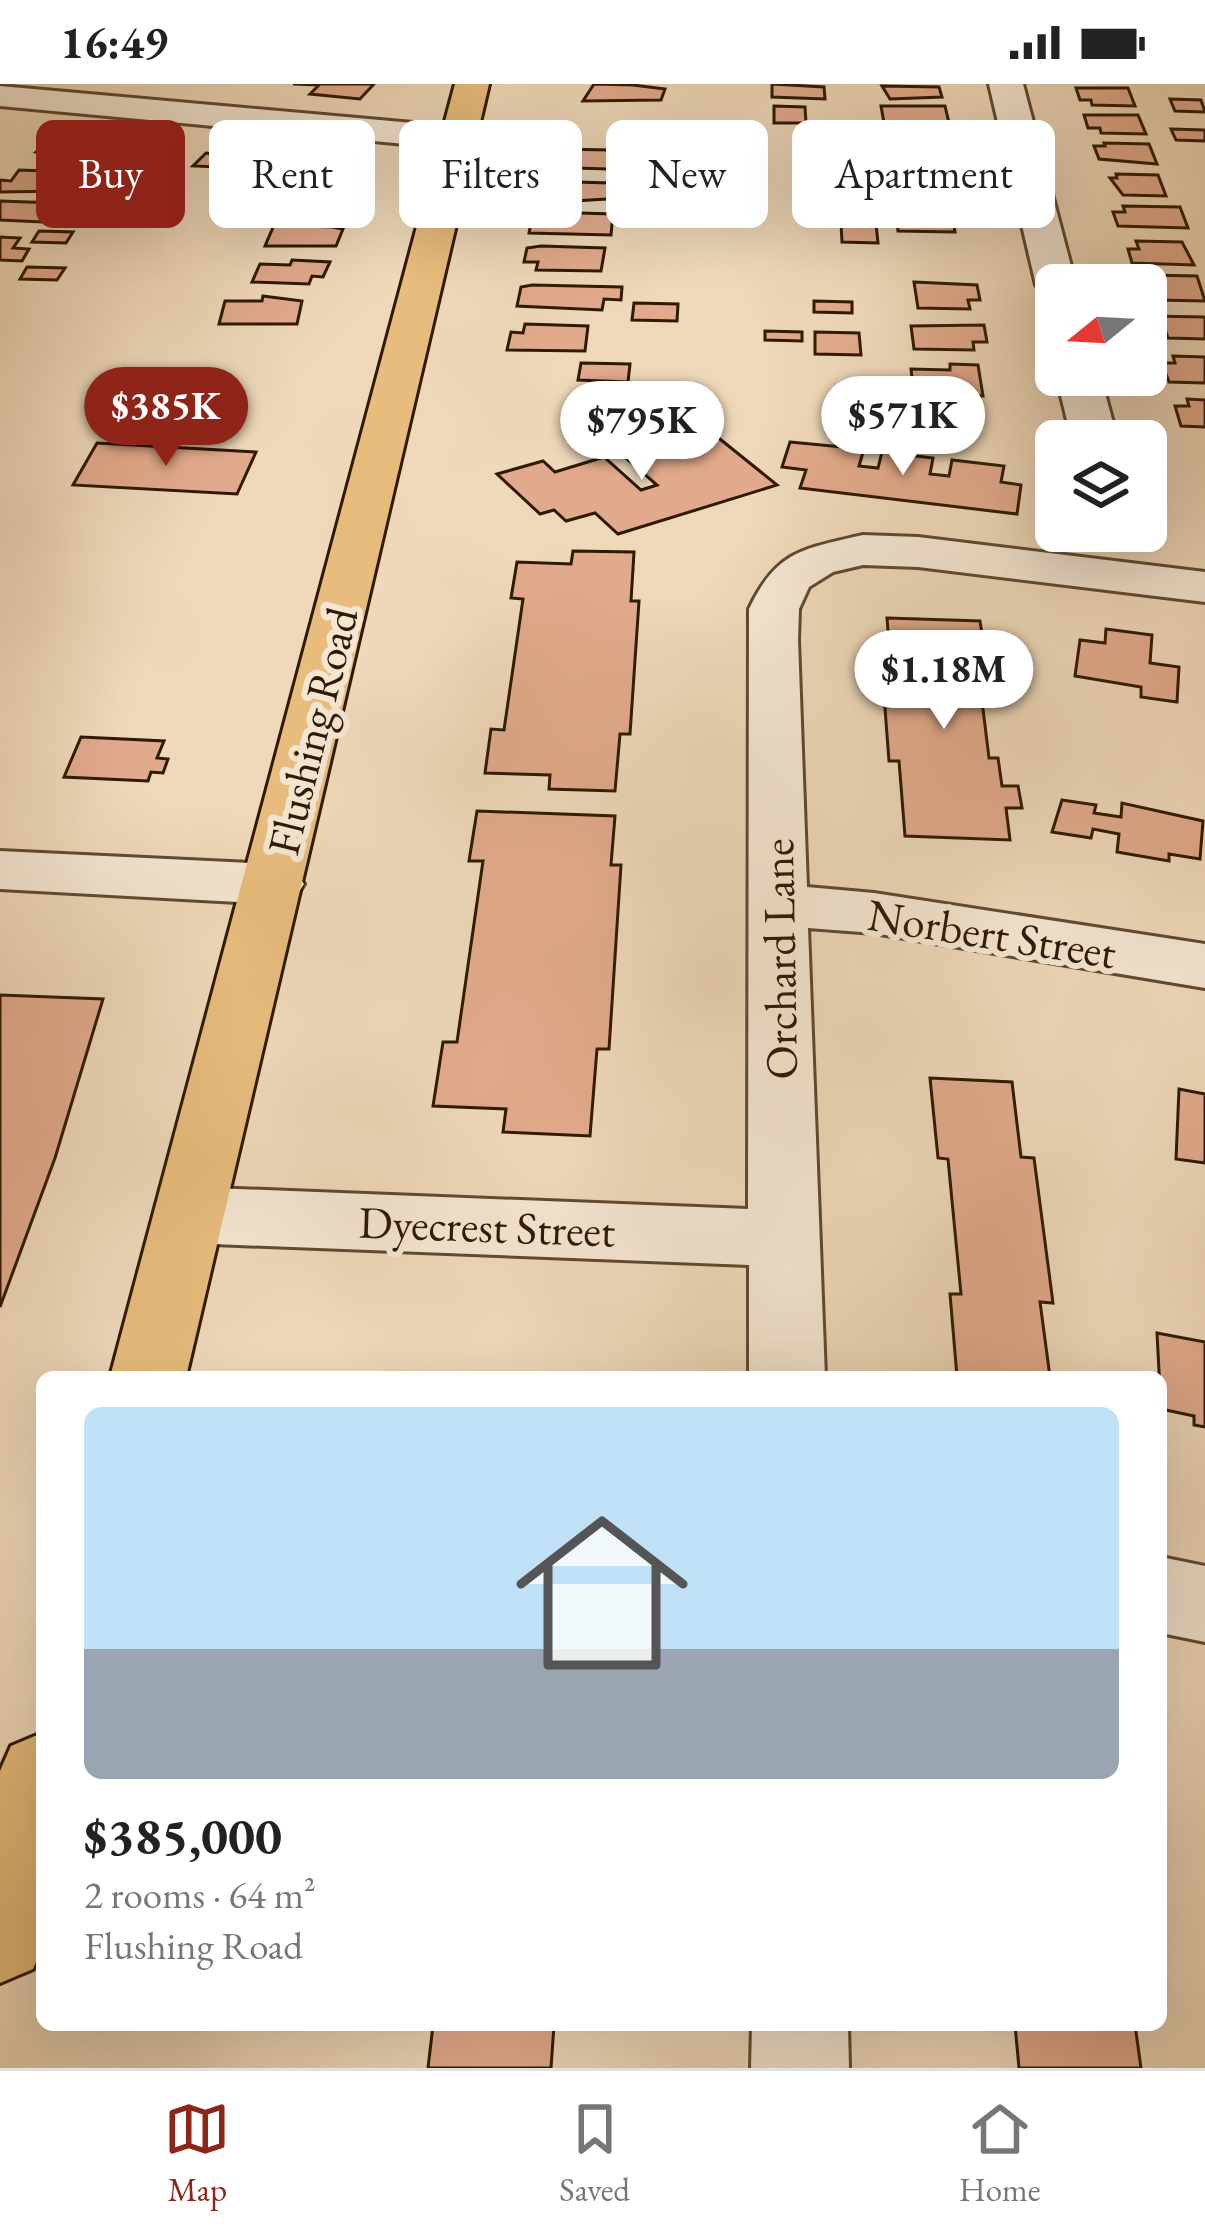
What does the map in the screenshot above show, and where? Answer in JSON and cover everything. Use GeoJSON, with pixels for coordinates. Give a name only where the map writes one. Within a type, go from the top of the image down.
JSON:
{"type":"FeatureCollection","features":[{"type":"Feature","properties":{"kind":"main road","name":"Flushing Road"},"geometry":{"type":"LineString","coordinates":[[463,120],[472,84]]}},
{"type":"Feature","properties":{"kind":"main road","name":"Flushing Road"},"geometry":{"type":"LineString","coordinates":[[150,1371],[436,228]]}},
{"type":"Feature","properties":{"kind":"main road"},"geometry":{"type":"LineString","coordinates":[[0,1936],[36,1801]]}},
{"type":"Feature","properties":{"kind":"street"},"geometry":{"type":"LineString","coordinates":[[6,84],[0,94],[399,132]]}},
{"type":"Feature","properties":{"kind":"street"},"geometry":{"type":"LineString","coordinates":[[1006,84],[1051,264]]}},
{"type":"Feature","properties":{"kind":"street","name":"Orchard Lane"},"geometry":{"type":"LineString","coordinates":[[787,1371],[774,609],[788,579],[816,561],[888,549],[1120,554]]}},
{"type":"Feature","properties":{"kind":"street"},"geometry":{"type":"LineString","coordinates":[[1120,554],[1205,587]]}},
{"type":"Feature","properties":{"kind":"street"},"geometry":{"type":"LineString","coordinates":[[0,870],[274,884]]}},
{"type":"Feature","properties":{"kind":"street","name":"Norbert Street"},"geometry":{"type":"LineString","coordinates":[[778,905],[874,913],[1205,966]]}},
{"type":"Feature","properties":{"kind":"street","name":"Dyecrest Street"},"geometry":{"type":"LineString","coordinates":[[189,1215],[784,1238]]}},
{"type":"Feature","properties":{"kind":"street"},"geometry":{"type":"LineString","coordinates":[[1167,1596],[1205,1604]]}},
{"type":"Feature","properties":{"kind":"street"},"geometry":{"type":"LineString","coordinates":[[800,2031],[800,2068]]}},
{"type":"Feature","properties":{"kind":"building"},"geometry":{"type":"Polygon","coordinates":[[[293,84],[374,84],[360,99],[310,94],[319,85],[293,84]]]}},
{"type":"Feature","properties":{"kind":"building"},"geometry":{"type":"Polygon","coordinates":[[[594,84],[665,89],[661,100],[583,101],[594,84]]]}},
{"type":"Feature","properties":{"kind":"building"},"geometry":{"type":"Polygon","coordinates":[[[772,84],[824,87],[825,99],[772,97],[772,84]]]}},
{"type":"Feature","properties":{"kind":"building"},"geometry":{"type":"Polygon","coordinates":[[[882,86],[939,87],[942,97],[890,99],[882,86]]]}},
{"type":"Feature","properties":{"kind":"building"},"geometry":{"type":"Polygon","coordinates":[[[1076,88],[1128,88],[1135,106],[1092,105],[1091,100],[1080,100],[1076,88]]]}},
{"type":"Feature","properties":{"kind":"building"},"geometry":{"type":"Polygon","coordinates":[[[1170,99],[1201,100],[1205,112],[1175,111],[1170,99]]]}},
{"type":"Feature","properties":{"kind":"building"},"geometry":{"type":"Polygon","coordinates":[[[774,106],[805,107],[806,120],[774,123],[774,106]]]}},
{"type":"Feature","properties":{"kind":"building"},"geometry":{"type":"Polygon","coordinates":[[[881,106],[945,106],[948,120],[883,120],[881,106]]]}},
{"type":"Feature","properties":{"kind":"building"},"geometry":{"type":"Polygon","coordinates":[[[1084,115],[1138,115],[1146,134],[1101,133],[1100,128],[1088,128],[1084,115]]]}},
{"type":"Feature","properties":{"kind":"building"},"geometry":{"type":"Polygon","coordinates":[[[1171,129],[1205,130],[1205,141],[1176,140],[1171,129]]]}},
{"type":"Feature","properties":{"kind":"building"},"geometry":{"type":"Polygon","coordinates":[[[1149,144],[1157,164],[1099,159],[1094,146],[1149,144]]]}},
{"type":"Feature","properties":{"kind":"building"},"geometry":{"type":"Polygon","coordinates":[[[582,149],[606,150],[606,169],[582,168],[582,149]]]}},
{"type":"Feature","properties":{"kind":"building"},"geometry":{"type":"Polygon","coordinates":[[[206,153],[209,154],[209,167],[193,166],[206,153]]]}},
{"type":"Feature","properties":{"kind":"building"},"geometry":{"type":"Polygon","coordinates":[[[19,170],[36,171],[36,191],[0,192],[0,180],[11,181],[19,170]]]}},
{"type":"Feature","properties":{"kind":"building"},"geometry":{"type":"Polygon","coordinates":[[[1116,174],[1158,175],[1166,196],[1123,195],[1110,178],[1117,178],[1116,174]]]}},
{"type":"Feature","properties":{"kind":"building"},"geometry":{"type":"Polygon","coordinates":[[[582,182],[606,183],[606,199],[582,200],[582,182]]]}},
{"type":"Feature","properties":{"kind":"building"},"geometry":{"type":"Polygon","coordinates":[[[0,201],[36,202],[36,222],[0,220],[0,201]]]}},
{"type":"Feature","properties":{"kind":"building"},"geometry":{"type":"Polygon","coordinates":[[[1123,206],[1180,207],[1188,228],[1118,226],[1113,212],[1125,212],[1123,206]]]}},
{"type":"Feature","properties":{"kind":"building"},"geometry":{"type":"Polygon","coordinates":[[[582,213],[606,214],[606,228],[612,228],[611,235],[529,233],[530,228],[582,228],[582,213]]]}},
{"type":"Feature","properties":{"kind":"building"},"geometry":{"type":"Polygon","coordinates":[[[273,228],[343,229],[336,246],[265,246],[273,228]]]}},
{"type":"Feature","properties":{"kind":"building"},"geometry":{"type":"Polygon","coordinates":[[[841,228],[876,228],[878,243],[842,242],[841,228]]]}},
{"type":"Feature","properties":{"kind":"building"},"geometry":{"type":"Polygon","coordinates":[[[954,228],[955,232],[898,231],[954,228]]]}},
{"type":"Feature","properties":{"kind":"building"},"geometry":{"type":"Polygon","coordinates":[[[39,231],[73,232],[66,243],[32,242],[39,231]]]}},
{"type":"Feature","properties":{"kind":"building"},"geometry":{"type":"Polygon","coordinates":[[[0,237],[20,238],[13,248],[29,249],[22,261],[0,260],[0,237]]]}},
{"type":"Feature","properties":{"kind":"building"},"geometry":{"type":"Polygon","coordinates":[[[1136,241],[1182,242],[1194,265],[1132,263],[1128,249],[1139,249],[1136,241]]]}},
{"type":"Feature","properties":{"kind":"building"},"geometry":{"type":"Polygon","coordinates":[[[527,248],[605,248],[601,271],[536,270],[538,262],[524,262],[527,248]]]}},
{"type":"Feature","properties":{"kind":"building"},"geometry":{"type":"Polygon","coordinates":[[[292,260],[330,262],[323,277],[312,276],[309,284],[252,282],[260,264],[290,265],[292,260]]]}},
{"type":"Feature","properties":{"kind":"building"},"geometry":{"type":"Polygon","coordinates":[[[27,267],[65,268],[57,280],[20,279],[27,267]]]}},
{"type":"Feature","properties":{"kind":"building"},"geometry":{"type":"Polygon","coordinates":[[[1167,275],[1197,276],[1205,301],[1167,300],[1167,275]]]}},
{"type":"Feature","properties":{"kind":"building"},"geometry":{"type":"Polygon","coordinates":[[[914,282],[977,285],[980,300],[968,300],[970,309],[918,308],[914,282]]]}},
{"type":"Feature","properties":{"kind":"building"},"geometry":{"type":"Polygon","coordinates":[[[521,287],[622,287],[621,300],[604,299],[602,310],[517,306],[521,287]]]}},
{"type":"Feature","properties":{"kind":"building"},"geometry":{"type":"Polygon","coordinates":[[[263,296],[302,301],[297,324],[219,324],[225,301],[262,301],[263,296]]]}},
{"type":"Feature","properties":{"kind":"building"},"geometry":{"type":"Polygon","coordinates":[[[814,301],[852,302],[852,313],[814,312],[814,301]]]}},
{"type":"Feature","properties":{"kind":"building"},"geometry":{"type":"Polygon","coordinates":[[[634,303],[678,304],[677,321],[632,320],[634,303]]]}},
{"type":"Feature","properties":{"kind":"building"},"geometry":{"type":"Polygon","coordinates":[[[1167,316],[1205,317],[1205,339],[1168,338],[1167,316]]]}},
{"type":"Feature","properties":{"kind":"building"},"geometry":{"type":"Polygon","coordinates":[[[525,324],[588,326],[585,351],[507,350],[511,332],[523,333],[525,324]]]}},
{"type":"Feature","properties":{"kind":"building"},"geometry":{"type":"Polygon","coordinates":[[[984,325],[987,342],[973,342],[974,350],[914,349],[911,326],[984,325]]]}},
{"type":"Feature","properties":{"kind":"building"},"geometry":{"type":"Polygon","coordinates":[[[765,331],[802,332],[802,341],[765,340],[765,331]]]}},
{"type":"Feature","properties":{"kind":"building"},"geometry":{"type":"Polygon","coordinates":[[[815,332],[859,333],[861,355],[815,354],[815,332]]]}},
{"type":"Feature","properties":{"kind":"building"},"geometry":{"type":"Polygon","coordinates":[[[1173,356],[1205,357],[1205,383],[1169,382],[1167,363],[1175,363],[1173,356]]]}},
{"type":"Feature","properties":{"kind":"building"},"geometry":{"type":"Polygon","coordinates":[[[581,363],[630,364],[628,382],[578,380],[581,363]]]}},
{"type":"Feature","properties":{"kind":"building"},"geometry":{"type":"Polygon","coordinates":[[[950,364],[978,365],[983,396],[914,394],[911,369],[950,370],[950,364]]]}},
{"type":"Feature","properties":{"kind":"building"},"geometry":{"type":"Polygon","coordinates":[[[857,389],[902,390],[904,413],[859,412],[857,389]]]}},
{"type":"Feature","properties":{"kind":"building"},"geometry":{"type":"Polygon","coordinates":[[[1187,399],[1205,400],[1205,427],[1181,426],[1175,406],[1189,406],[1187,399]]]}},
{"type":"Feature","properties":{"kind":"building"},"geometry":{"type":"Polygon","coordinates":[[[705,427],[777,485],[618,534],[595,513],[566,521],[554,510],[540,514],[497,474],[543,461],[555,472],[604,457],[641,490],[657,485],[618,451],[652,442],[664,452],[675,448],[664,439],[705,427]]]}},
{"type":"Feature","properties":{"kind":"building"},"geometry":{"type":"Polygon","coordinates":[[[790,442],[864,449],[859,466],[878,468],[882,452],[933,458],[930,474],[949,476],[952,460],[1004,466],[1001,482],[1021,485],[1017,514],[800,488],[806,470],[782,467],[790,442]]]}},
{"type":"Feature","properties":{"kind":"building"},"geometry":{"type":"Polygon","coordinates":[[[97,443],[256,452],[237,494],[73,485],[97,443]]]}},
{"type":"Feature","properties":{"kind":"building"},"geometry":{"type":"Polygon","coordinates":[[[573,551],[634,552],[631,601],[639,601],[630,734],[620,734],[615,791],[549,789],[550,775],[485,773],[491,729],[504,730],[523,599],[511,598],[517,562],[571,564],[573,551]]]}},
{"type":"Feature","properties":{"kind":"building"},"geometry":{"type":"Polygon","coordinates":[[[887,618],[980,621],[991,693],[981,693],[989,758],[998,758],[1002,786],[1018,786],[1022,808],[1006,808],[1010,840],[905,836],[899,761],[889,761],[883,682],[892,682],[887,618]]]}},
{"type":"Feature","properties":{"kind":"building"},"geometry":{"type":"Polygon","coordinates":[[[1106,629],[1152,635],[1150,663],[1179,667],[1177,702],[1141,697],[1141,687],[1075,676],[1080,640],[1105,643],[1106,629]]]}},
{"type":"Feature","properties":{"kind":"building"},"geometry":{"type":"Polygon","coordinates":[[[81,737],[164,741],[157,758],[168,759],[163,773],[151,772],[148,781],[64,777],[81,737]]]}},
{"type":"Feature","properties":{"kind":"building"},"geometry":{"type":"Polygon","coordinates":[[[1062,800],[1096,805],[1094,813],[1121,817],[1122,803],[1203,821],[1200,859],[1169,854],[1169,861],[1117,852],[1119,834],[1093,829],[1091,838],[1052,832],[1062,800]]]}},
{"type":"Feature","properties":{"kind":"building"},"geometry":{"type":"Polygon","coordinates":[[[477,811],[615,816],[611,865],[621,865],[609,1049],[597,1049],[590,1136],[503,1132],[506,1109],[433,1106],[443,1042],[457,1042],[483,861],[469,861],[477,811]]]}},
{"type":"Feature","properties":{"kind":"building"},"geometry":{"type":"Polygon","coordinates":[[[0,995],[103,999],[55,1158],[0,1307],[0,995]]]}},
{"type":"Feature","properties":{"kind":"building"},"geometry":{"type":"Polygon","coordinates":[[[930,1078],[1012,1082],[1021,1157],[1034,1158],[1053,1303],[1040,1302],[1049,1371],[956,1371],[950,1294],[961,1294],[948,1159],[938,1158],[930,1078]]]}},
{"type":"Feature","properties":{"kind":"building"},"geometry":{"type":"Polygon","coordinates":[[[1179,1089],[1205,1094],[1205,1163],[1176,1159],[1179,1089]]]}},
{"type":"Feature","properties":{"kind":"building"},"geometry":{"type":"Polygon","coordinates":[[[1157,1333],[1205,1342],[1205,1427],[1194,1425],[1194,1416],[1167,1410],[1167,1371],[1159,1371],[1157,1333]]]}},
{"type":"Feature","properties":{"kind":"building"},"geometry":{"type":"Polygon","coordinates":[[[432,2031],[554,2031],[551,2068],[428,2068],[432,2031]]]}},
{"type":"Feature","properties":{"kind":"building"},"geometry":{"type":"Polygon","coordinates":[[[1016,2031],[1136,2031],[1141,2068],[1019,2068],[1016,2031]]]}}]}
